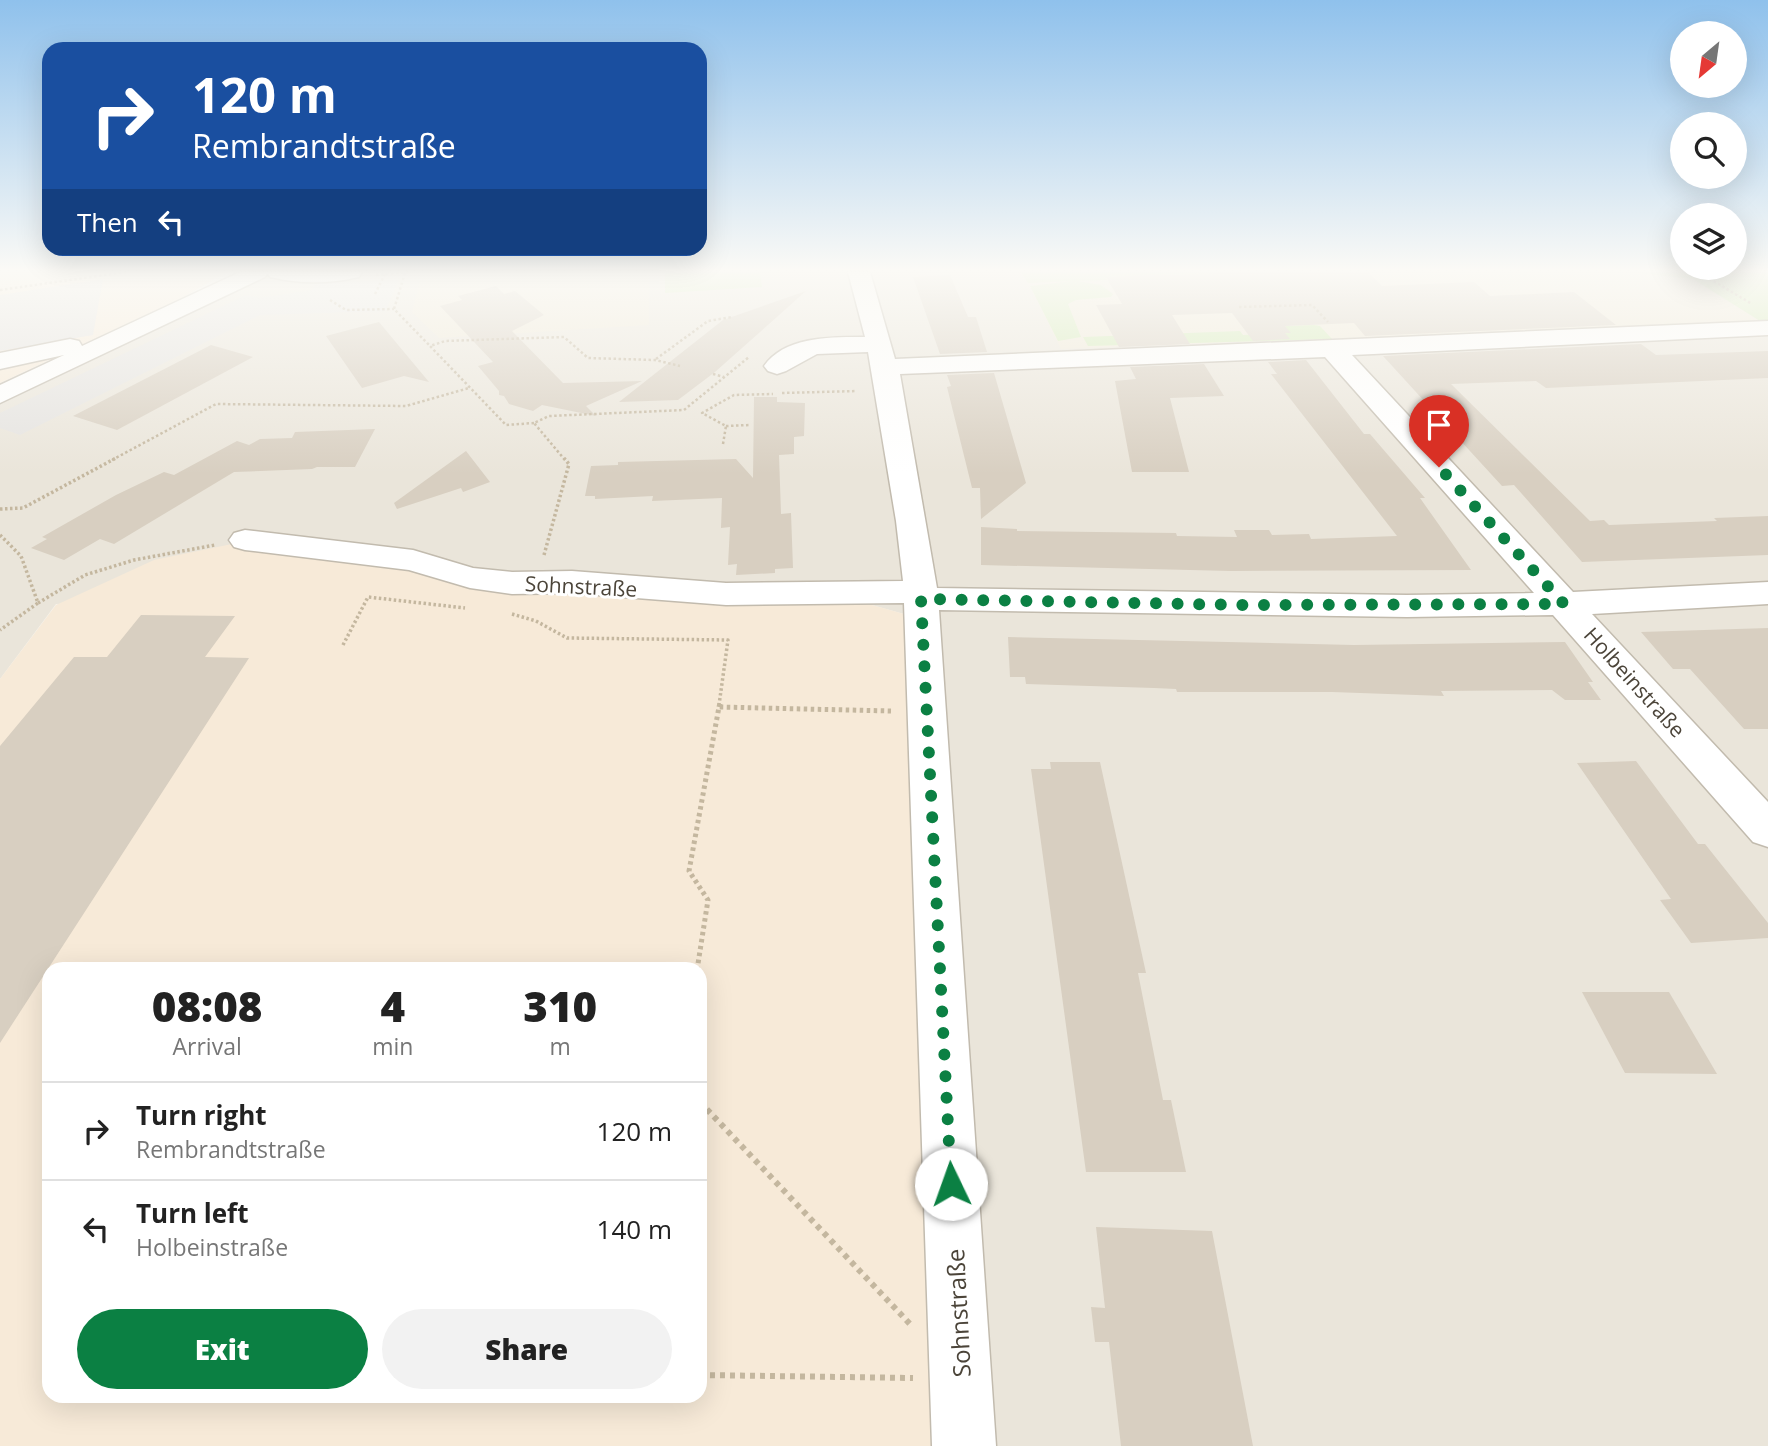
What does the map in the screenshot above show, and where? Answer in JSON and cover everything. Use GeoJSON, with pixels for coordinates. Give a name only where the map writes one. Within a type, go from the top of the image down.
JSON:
{"type":"FeatureCollection","features":[{"type":"Feature","properties":{"kind":"street"},"geometry":{"type":"LineString","coordinates":[[0,395],[118,339]]}},
{"type":"Feature","properties":{"kind":"street","name":"Sohnstraße"},"geometry":{"type":"LineString","coordinates":[[877,339],[912,521],[921,596],[964,1446]]}},
{"type":"Feature","properties":{"kind":"street"},"geometry":{"type":"LineString","coordinates":[[777,366],[792,353],[805,348],[884,367],[1342,349],[1467,339]]}},
{"type":"Feature","properties":{"kind":"street"},"geometry":{"type":"LineString","coordinates":[[0,361],[75,344],[100,348]]}},
{"type":"Feature","properties":{"kind":"street","name":"Holbeinstraße"},"geometry":{"type":"LineString","coordinates":[[1342,349],[1564,604],[1768,830]]}},
{"type":"Feature","properties":{"kind":"street","name":"Sohnstraße"},"geometry":{"type":"LineString","coordinates":[[245,540],[413,560],[470,578],[537,583],[572,582],[672,592],[921,596]]}},
{"type":"Feature","properties":{"kind":"street"},"geometry":{"type":"LineString","coordinates":[[921,596],[1246,605],[1564,604],[1768,593]]}},
{"type":"Feature","properties":{"kind":"path"},"geometry":{"type":"LineString","coordinates":[[424,339],[506,425],[534,423],[549,416],[684,410],[753,354]]}},
{"type":"Feature","properties":{"kind":"path"},"geometry":{"type":"LineString","coordinates":[[430,346],[445,341],[490,339]]}},
{"type":"Feature","properties":{"kind":"path"},"geometry":{"type":"LineString","coordinates":[[567,339],[588,358],[655,360],[680,366]]}},
{"type":"Feature","properties":{"kind":"path"},"geometry":{"type":"LineString","coordinates":[[655,360],[683,339]]}},
{"type":"Feature","properties":{"kind":"path"},"geometry":{"type":"LineString","coordinates":[[1336,339],[1342,349]]}},
{"type":"Feature","properties":{"kind":"path"},"geometry":{"type":"LineString","coordinates":[[749,425],[726,426],[702,414],[734,395],[884,367]]}},
{"type":"Feature","properties":{"kind":"path"},"geometry":{"type":"LineString","coordinates":[[713,374],[725,377]]}},
{"type":"Feature","properties":{"kind":"path"},"geometry":{"type":"LineString","coordinates":[[0,509],[23,508],[216,404],[406,406],[469,388]]}},
{"type":"Feature","properties":{"kind":"path"},"geometry":{"type":"LineString","coordinates":[[534,423],[569,464],[537,583]]}},
{"type":"Feature","properties":{"kind":"path"},"geometry":{"type":"LineString","coordinates":[[723,444],[726,426]]}},
{"type":"Feature","properties":{"kind":"path"},"geometry":{"type":"LineString","coordinates":[[0,535],[10,541],[26,562],[38,603]]}},
{"type":"Feature","properties":{"kind":"path"},"geometry":{"type":"LineString","coordinates":[[0,630],[85,575],[134,560],[245,540]]}},
{"type":"Feature","properties":{"kind":"path"},"geometry":{"type":"LineString","coordinates":[[343,645],[368,597],[477,609]]}},
{"type":"Feature","properties":{"kind":"path"},"geometry":{"type":"LineString","coordinates":[[505,612],[536,621],[567,638],[728,640],[719,707],[689,871],[708,900],[698,962]]}},
{"type":"Feature","properties":{"kind":"path"},"geometry":{"type":"LineString","coordinates":[[719,707],[927,712]]}},
{"type":"Feature","properties":{"kind":"path"},"geometry":{"type":"LineString","coordinates":[[707,1109],[915,1329]]}},
{"type":"Feature","properties":{"kind":"path"},"geometry":{"type":"LineString","coordinates":[[707,1375],[961,1378]]}},
{"type":"Feature","properties":{"kind":"shaded area"},"geometry":{"type":"Polygon","coordinates":[[[0,339],[93,339],[0,383],[0,339]]]}},
{"type":"Feature","properties":{"kind":"shaded area"},"geometry":{"type":"Polygon","coordinates":[[[0,339],[67,339],[0,351],[0,339]]]}},
{"type":"Feature","properties":{"kind":"shaded area"},"geometry":{"type":"Polygon","coordinates":[[[129,339],[1768,339],[1768,1446],[942,1446],[911,616],[872,605],[557,585],[56,604],[0,679],[0,401],[129,339]]]}},
{"type":"Feature","properties":{"kind":"shaded area"},"geometry":{"type":"Polygon","coordinates":[[[153,339],[211,339],[20,435],[0,428],[0,413],[153,339]]]}},
{"type":"Feature","properties":{"kind":"shaded area"},"geometry":{"type":"Polygon","coordinates":[[[1056,339],[1299,339],[1061,349],[1056,339]]]}},
{"type":"Feature","properties":{"kind":"shaded area"},"geometry":{"type":"Polygon","coordinates":[[[232,544],[557,585],[872,605],[911,616],[942,1446],[0,1446],[0,679],[56,605],[154,560],[232,544]]]}},
{"type":"Feature","properties":{"kind":"green space"},"geometry":{"type":"Polygon","coordinates":[[[1084,339],[1315,339],[1088,346],[1084,339]]]}},
{"type":"Feature","properties":{"kind":"building"},"geometry":{"type":"Polygon","coordinates":[[[328,339],[394,339],[429,382],[404,376],[362,388],[328,339]]]}},
{"type":"Feature","properties":{"kind":"building"},"geometry":{"type":"Polygon","coordinates":[[[472,339],[520,339],[563,383],[642,381],[586,406],[596,416],[542,405],[533,411],[509,404],[504,396],[499,395],[499,391],[478,366],[493,362],[472,339]]]}},
{"type":"Feature","properties":{"kind":"building"},"geometry":{"type":"Polygon","coordinates":[[[698,339],[752,339],[678,400],[619,402],[698,339]]]}},
{"type":"Feature","properties":{"kind":"building"},"geometry":{"type":"Polygon","coordinates":[[[935,339],[983,339],[987,352],[940,354],[935,339]]]}},
{"type":"Feature","properties":{"kind":"building"},"geometry":{"type":"Polygon","coordinates":[[[1115,339],[1187,339],[1190,344],[1119,347],[1115,339]]]}},
{"type":"Feature","properties":{"kind":"building"},"geometry":{"type":"Polygon","coordinates":[[[1641,344],[1656,355],[1768,351],[1768,378],[1546,388],[1536,381],[1451,384],[1590,521],[1604,520],[1609,525],[1717,521],[1714,518],[1768,516],[1768,555],[1582,562],[1514,485],[1502,486],[1383,356],[1641,344]]]}},
{"type":"Feature","properties":{"kind":"building"},"geometry":{"type":"Polygon","coordinates":[[[211,345],[253,357],[117,430],[73,416],[211,345]]]}},
{"type":"Feature","properties":{"kind":"building"},"geometry":{"type":"Polygon","coordinates":[[[1306,360],[1364,434],[1370,434],[1425,498],[1420,498],[1471,570],[1231,571],[981,565],[981,527],[1017,531],[1176,533],[1177,536],[1237,537],[1234,530],[1269,530],[1272,535],[1309,534],[1311,539],[1397,536],[1271,374],[1277,374],[1268,362],[1306,360]]]}},
{"type":"Feature","properties":{"kind":"building"},"geometry":{"type":"Polygon","coordinates":[[[1204,364],[1224,396],[1170,398],[1189,472],[1132,472],[1115,381],[1136,379],[1130,367],[1204,364]]]}},
{"type":"Feature","properties":{"kind":"building"},"geometry":{"type":"Polygon","coordinates":[[[994,373],[1026,483],[981,519],[980,488],[972,488],[947,387],[951,386],[947,375],[994,373]]]}},
{"type":"Feature","properties":{"kind":"building"},"geometry":{"type":"Polygon","coordinates":[[[754,397],[777,397],[777,402],[805,403],[804,436],[794,437],[794,454],[779,455],[781,514],[791,513],[793,568],[775,569],[775,573],[736,575],[737,564],[728,565],[730,527],[721,528],[722,498],[652,501],[653,496],[595,499],[595,496],[585,496],[591,466],[618,465],[618,462],[736,459],[753,478],[754,397]]]}},
{"type":"Feature","properties":{"kind":"building"},"geometry":{"type":"Polygon","coordinates":[[[375,429],[355,467],[234,472],[114,544],[100,539],[64,560],[31,548],[47,539],[42,537],[116,495],[164,472],[174,475],[237,441],[249,445],[260,439],[292,438],[295,432],[375,429]]]}},
{"type":"Feature","properties":{"kind":"building"},"geometry":{"type":"Polygon","coordinates":[[[466,451],[490,482],[463,492],[461,488],[397,509],[394,503],[466,451]]]}},
{"type":"Feature","properties":{"kind":"building"},"geometry":{"type":"Polygon","coordinates":[[[141,615],[235,616],[205,657],[249,658],[52,962],[42,962],[42,978],[0,1043],[0,746],[74,657],[107,657],[141,615]]]}},
{"type":"Feature","properties":{"kind":"building"},"geometry":{"type":"Polygon","coordinates":[[[1768,628],[1768,729],[1744,729],[1690,669],[1673,669],[1641,632],[1768,628]]]}},
{"type":"Feature","properties":{"kind":"building"},"geometry":{"type":"Polygon","coordinates":[[[1008,637],[1354,645],[1565,642],[1593,682],[1588,682],[1601,700],[1565,700],[1552,690],[1441,691],[1444,696],[1332,692],[1177,692],[1176,689],[1026,684],[1025,677],[1010,677],[1008,637]]]}},
{"type":"Feature","properties":{"kind":"building"},"geometry":{"type":"Polygon","coordinates":[[[1636,761],[1698,844],[1705,844],[1768,923],[1768,938],[1691,943],[1660,900],[1671,899],[1577,763],[1636,761]]]}},
{"type":"Feature","properties":{"kind":"building"},"geometry":{"type":"Polygon","coordinates":[[[1050,762],[1100,762],[1146,973],[1138,973],[1163,1100],[1171,1100],[1186,1172],[1086,1172],[1031,769],[1051,769],[1050,762]]]}},
{"type":"Feature","properties":{"kind":"building"},"geometry":{"type":"Polygon","coordinates":[[[1582,992],[1669,992],[1717,1074],[1625,1073],[1582,992]]]}},
{"type":"Feature","properties":{"kind":"building"},"geometry":{"type":"Polygon","coordinates":[[[1096,1227],[1212,1231],[1253,1446],[1121,1446],[1109,1342],[1095,1342],[1091,1307],[1105,1308],[1096,1227]]]}},
{"type":"Feature","properties":{"kind":"route"},"geometry":{"type":"LineString","coordinates":[[951,1184],[921,599],[1246,605],[1564,604],[1439,467]]}}]}
